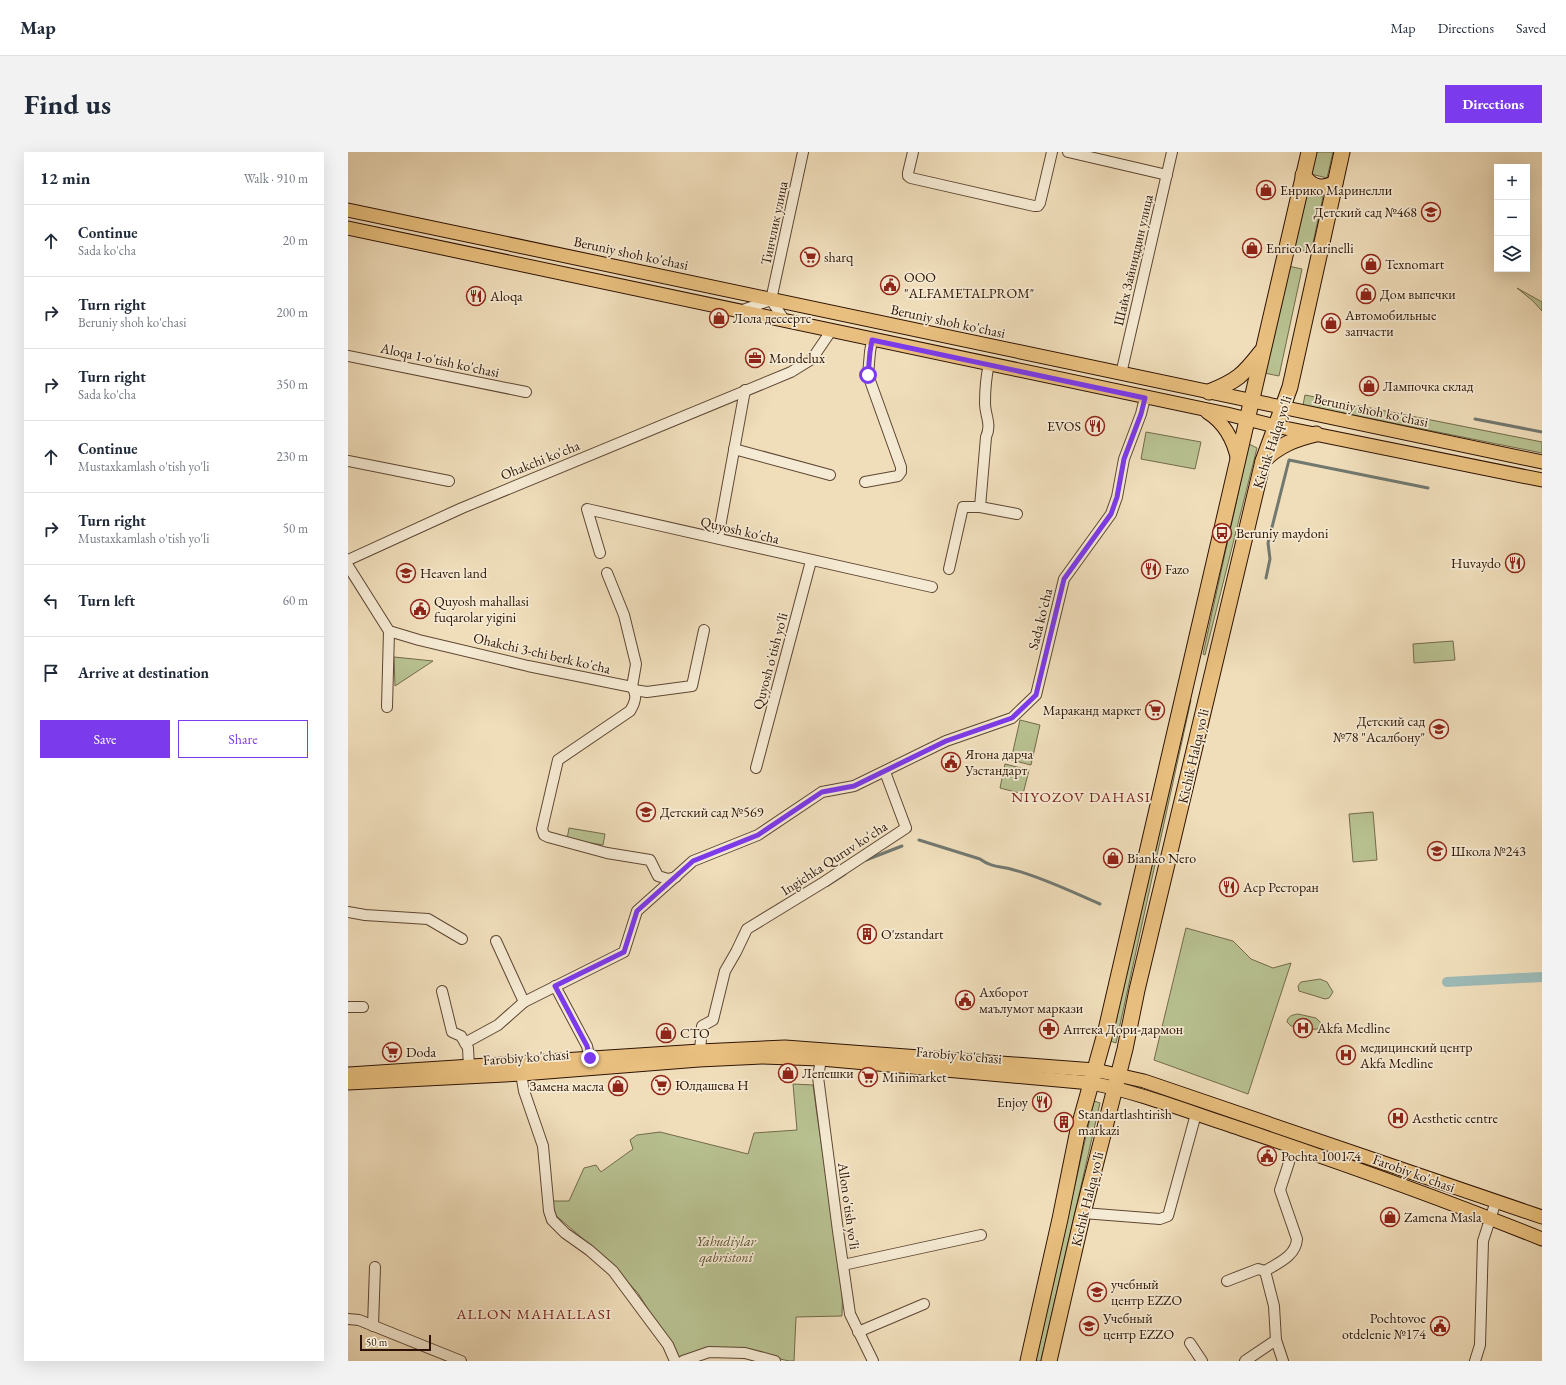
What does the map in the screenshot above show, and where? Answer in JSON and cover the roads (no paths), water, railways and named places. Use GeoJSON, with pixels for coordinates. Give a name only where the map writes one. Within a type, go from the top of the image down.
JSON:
{"type":"FeatureCollection","features":[{"type":"Feature","properties":{"kind":"highway","name":"Kichik Halqa yo'li"},"geometry":{"type":"LineString","coordinates":[[1028,1361],[1060,1220],[1078,1130],[1106,1030],[1309,152]]}},
{"type":"Feature","properties":{"kind":"highway","name":"Kichik Halqa yo'li"},"geometry":{"type":"LineString","coordinates":[[1049,1361],[1083,1213],[1125,1049],[1139,982],[1263,460],[1290,387],[1342,152]]}},
{"type":"Feature","properties":{"kind":"highway"},"geometry":{"type":"LineString","coordinates":[[1304,175],[1310,183],[1318,187],[1327,187],[1335,183]]}},
{"type":"Feature","properties":{"kind":"highway"},"geometry":{"type":"LineString","coordinates":[[1209,392],[1230,384],[1247,370],[1264,348]]}},
{"type":"Feature","properties":{"kind":"highway"},"geometry":{"type":"LineString","coordinates":[[1263,460],[1271,453],[1293,440],[1316,434]]}},
{"type":"Feature","properties":{"kind":"highway"},"geometry":{"type":"LineString","coordinates":[[1193,655],[1201,662],[1212,662],[1216,660]]}},
{"type":"Feature","properties":{"kind":"highway"},"geometry":{"type":"LineString","coordinates":[[1184,691],[1192,690],[1199,692],[1206,698]]}},
{"type":"Feature","properties":{"kind":"main road","name":"Beruniy shoh ko'chasi"},"geometry":{"type":"LineString","coordinates":[[348,210],[1542,462]]}},
{"type":"Feature","properties":{"kind":"main road"},"geometry":{"type":"LineString","coordinates":[[348,228],[1248,419],[1275,426],[1542,480]]}},
{"type":"Feature","properties":{"kind":"main road"},"geometry":{"type":"LineString","coordinates":[[1204,410],[1218,420],[1223,426],[1234,446],[1238,461]]}},
{"type":"Feature","properties":{"kind":"main road","name":"Farobiy ko'chasi"},"geometry":{"type":"LineString","coordinates":[[348,1083],[590,1063],[700,1051],[778,1048],[822,1054],[907,1057],[1093,1076],[1117,1081],[1151,1083],[1542,1217]]}},
{"type":"Feature","properties":{"kind":"main road","name":"Farobiy ko'chasi"},"geometry":{"type":"LineString","coordinates":[[590,1063],[782,1057],[822,1054]]}},
{"type":"Feature","properties":{"kind":"main road","name":"Farobiy ko'chasi"},"geometry":{"type":"LineString","coordinates":[[348,1074],[469,1067],[520,1068]]}},
{"type":"Feature","properties":{"kind":"main road","name":"Farobiy ko'chasi"},"geometry":{"type":"LineString","coordinates":[[1117,1081],[1134,1093],[1294,1147],[1490,1218],[1542,1239]]}},
{"type":"Feature","properties":{"kind":"street","name":"Тинчлик улица"},"geometry":{"type":"LineString","coordinates":[[771,300],[803,152]]}},
{"type":"Feature","properties":{"kind":"street"},"geometry":{"type":"LineString","coordinates":[[912,152],[908,176],[911,178],[1038,206],[1052,152]]}},
{"type":"Feature","properties":{"kind":"street"},"geometry":{"type":"LineString","coordinates":[[1068,152],[1167,175]]}},
{"type":"Feature","properties":{"kind":"street","name":"Шайх Зайниддин улица"},"geometry":{"type":"LineString","coordinates":[[1121,374],[1172,152]]}},
{"type":"Feature","properties":{"kind":"street"},"geometry":{"type":"LineString","coordinates":[[740,311],[771,300],[785,321]]}},
{"type":"Feature","properties":{"kind":"street","name":"Ohakchi ko'cha"},"geometry":{"type":"LineString","coordinates":[[348,560],[462,508],[791,372],[812,359],[831,331]]}},
{"type":"Feature","properties":{"kind":"street"},"geometry":{"type":"LineString","coordinates":[[865,482],[898,476],[901,472],[901,467],[868,375],[872,340]]}},
{"type":"Feature","properties":{"kind":"street","name":"Aloqa 1-o'tish ko'chasi"},"geometry":{"type":"LineString","coordinates":[[348,356],[526,392]]}},
{"type":"Feature","properties":{"kind":"street"},"geometry":{"type":"LineString","coordinates":[[980,507],[986,437],[989,430],[985,404],[986,378],[989,364]]}},
{"type":"Feature","properties":{"kind":"street"},"geometry":{"type":"LineString","coordinates":[[718,538],[745,390]]}},
{"type":"Feature","properties":{"kind":"street","name":"Sada ko'cha"},"geometry":{"type":"LineString","coordinates":[[465,1043],[498,1025],[524,1002],[624,952],[637,911],[693,861],[758,835],[822,792],[854,786],[946,741],[1012,718],[1036,695],[1064,579],[1111,514],[1117,497],[1124,459],[1141,414],[1145,398]]}},
{"type":"Feature","properties":{"kind":"street"},"geometry":{"type":"LineString","coordinates":[[734,449],[830,475]]}},
{"type":"Feature","properties":{"kind":"street"},"geometry":{"type":"LineString","coordinates":[[348,461],[449,481]]}},
{"type":"Feature","properties":{"kind":"street"},"geometry":{"type":"LineString","coordinates":[[949,569],[963,507],[980,507],[1017,514]]}},
{"type":"Feature","properties":{"kind":"street","name":"Quyosh ko'cha"},"geometry":{"type":"LineString","coordinates":[[600,553],[586,509],[718,538],[811,561],[932,587]]}},
{"type":"Feature","properties":{"kind":"street","name":"Quyosh o'tish yo'li"},"geometry":{"type":"LineString","coordinates":[[756,768],[811,561]]}},
{"type":"Feature","properties":{"kind":"street"},"geometry":{"type":"LineString","coordinates":[[348,566],[389,631],[387,708]]}},
{"type":"Feature","properties":{"kind":"street"},"geometry":{"type":"LineString","coordinates":[[607,573],[624,615],[636,664],[633,689],[636,695],[635,704],[630,711],[558,760],[542,829],[544,835],[548,837],[607,852],[650,860],[658,876],[668,879],[676,877]]}},
{"type":"Feature","properties":{"kind":"street","name":"Ohakchi 3-chi berk ko'cha"},"geometry":{"type":"LineString","coordinates":[[389,631],[419,640],[647,692],[692,686],[704,630]]}},
{"type":"Feature","properties":{"kind":"street","name":"Ingichka Quruv ko'cha"},"geometry":{"type":"LineString","coordinates":[[700,1051],[702,1026],[713,1020],[725,971],[736,952],[746,929],[824,882],[906,828],[885,772]]}},
{"type":"Feature","properties":{"kind":"street"},"geometry":{"type":"LineString","coordinates":[[348,912],[366,915],[428,919],[462,939]]}},
{"type":"Feature","properties":{"kind":"street"},"geometry":{"type":"LineString","coordinates":[[496,941],[524,1002]]}},
{"type":"Feature","properties":{"kind":"street"},"geometry":{"type":"LineString","coordinates":[[555,986],[587,1046],[590,1063]]}},
{"type":"Feature","properties":{"kind":"street"},"geometry":{"type":"LineString","coordinates":[[442,991],[452,1032],[461,1036],[468,1048],[469,1067]]}},
{"type":"Feature","properties":{"kind":"street"},"geometry":{"type":"LineString","coordinates":[[348,1007],[363,1007]]}},
{"type":"Feature","properties":{"kind":"street","name":"Allon o'tish yo'li"},"geometry":{"type":"LineString","coordinates":[[822,1054],[818,1077],[850,1314],[873,1361]]}},
{"type":"Feature","properties":{"kind":"street"},"geometry":{"type":"LineString","coordinates":[[520,1068],[524,1091],[543,1146],[549,1211],[552,1220],[565,1233],[589,1250],[613,1271],[668,1345],[675,1361]]}},
{"type":"Feature","properties":{"kind":"street"},"geometry":{"type":"LineString","coordinates":[[1083,1213],[1160,1219],[1168,1216],[1196,1114]]}},
{"type":"Feature","properties":{"kind":"street"},"geometry":{"type":"LineString","coordinates":[[1227,1281],[1258,1269],[1265,1271],[1290,1255],[1297,1247],[1297,1239],[1280,1190],[1294,1147]]}},
{"type":"Feature","properties":{"kind":"street"},"geometry":{"type":"LineString","coordinates":[[1475,1361],[1480,1345],[1483,1241],[1496,1201]]}},
{"type":"Feature","properties":{"kind":"street"},"geometry":{"type":"LineString","coordinates":[[843,1265],[981,1235]]}},
{"type":"Feature","properties":{"kind":"street"},"geometry":{"type":"LineString","coordinates":[[373,1326],[375,1267]]}},
{"type":"Feature","properties":{"kind":"street"},"geometry":{"type":"LineString","coordinates":[[1265,1271],[1274,1306],[1276,1340],[1283,1361]]}},
{"type":"Feature","properties":{"kind":"street"},"geometry":{"type":"LineString","coordinates":[[858,1332],[924,1304]]}},
{"type":"Feature","properties":{"kind":"street"},"geometry":{"type":"LineString","coordinates":[[348,1319],[358,1320],[461,1361]]}},
{"type":"Feature","properties":{"kind":"street"},"geometry":{"type":"LineString","coordinates":[[1245,1361],[1276,1340]]}},
{"type":"Feature","properties":{"kind":"street"},"geometry":{"type":"LineString","coordinates":[[1190,1343],[1202,1361]]}},
{"type":"Feature","properties":{"kind":"street"},"geometry":{"type":"LineString","coordinates":[[683,1361],[709,1352],[745,1353],[775,1361]]}},
{"type":"Feature","properties":{"kind":"waterway"},"geometry":{"type":"LineString","coordinates":[[1475,419],[1542,432]]}},
{"type":"Feature","properties":{"kind":"waterway"},"geometry":{"type":"LineString","coordinates":[[1266,578],[1270,559],[1268,543],[1289,460],[1428,488]]}},
{"type":"Feature","properties":{"kind":"waterway"},"geometry":{"type":"LineString","coordinates":[[919,840],[980,859],[993,865],[1036,877],[1100,904]]}},
{"type":"Feature","properties":{"kind":"waterway"},"geometry":{"type":"LineString","coordinates":[[866,860],[902,846]]}},
{"type":"Feature","properties":{"kind":"waterway"},"geometry":{"type":"LineString","coordinates":[[828,885],[845,874]]}},
{"type":"Feature","properties":{"kind":"waterway"},"geometry":{"type":"LineString","coordinates":[[1447,982],[1542,977]]}},
{"type":"Feature","properties":{"kind":"place","name":"Енрико Маринелли"},"geometry":{"type":"Point","coordinates":[1266,190]}},
{"type":"Feature","properties":{"kind":"place","name":"Детский сад №468"},"geometry":{"type":"Point","coordinates":[1431,212]}},
{"type":"Feature","properties":{"kind":"place","name":"Enrico Marinelli"},"geometry":{"type":"Point","coordinates":[1252,248]}},
{"type":"Feature","properties":{"kind":"place","name":"sharq"},"geometry":{"type":"Point","coordinates":[810,257]}},
{"type":"Feature","properties":{"kind":"place","name":"Texnomart"},"geometry":{"type":"Point","coordinates":[1371,264]}},
{"type":"Feature","properties":{"kind":"place","name":"OOO \"ALFAMETALPROM\""},"geometry":{"type":"Point","coordinates":[890,285]}},
{"type":"Feature","properties":{"kind":"place","name":"Дом выпечки"},"geometry":{"type":"Point","coordinates":[1366,294]}},
{"type":"Feature","properties":{"kind":"place","name":"Aloqa"},"geometry":{"type":"Point","coordinates":[476,296]}},
{"type":"Feature","properties":{"kind":"place","name":"Лола дессертс"},"geometry":{"type":"Point","coordinates":[719,318]}},
{"type":"Feature","properties":{"kind":"place","name":"Автомобильные запчасти"},"geometry":{"type":"Point","coordinates":[1331,323]}},
{"type":"Feature","properties":{"kind":"place","name":"Mondelux"},"geometry":{"type":"Point","coordinates":[755,358]}},
{"type":"Feature","properties":{"kind":"place","name":"Лампочка склад"},"geometry":{"type":"Point","coordinates":[1369,386]}},
{"type":"Feature","properties":{"kind":"place","name":"EVOS"},"geometry":{"type":"Point","coordinates":[1095,426]}},
{"type":"Feature","properties":{"kind":"place","name":"Beruniy maydoni"},"geometry":{"type":"Point","coordinates":[1222,533]}},
{"type":"Feature","properties":{"kind":"place","name":"Huvaydo"},"geometry":{"type":"Point","coordinates":[1515,563]}},
{"type":"Feature","properties":{"kind":"place","name":"Fazo"},"geometry":{"type":"Point","coordinates":[1151,569]}},
{"type":"Feature","properties":{"kind":"place","name":"Heaven land"},"geometry":{"type":"Point","coordinates":[406,573]}},
{"type":"Feature","properties":{"kind":"place","name":"Quyosh mahallasi fuqarolar yigini"},"geometry":{"type":"Point","coordinates":[420,609]}},
{"type":"Feature","properties":{"kind":"place","name":"Мараканд маркет"},"geometry":{"type":"Point","coordinates":[1155,710]}},
{"type":"Feature","properties":{"kind":"place","name":"Детский сад №78 \"Асалбону\""},"geometry":{"type":"Point","coordinates":[1439,729]}},
{"type":"Feature","properties":{"kind":"place","name":"Ягона дарча Узстандарт"},"geometry":{"type":"Point","coordinates":[951,762]}},
{"type":"Feature","properties":{"kind":"place","name":"Детский сад №569"},"geometry":{"type":"Point","coordinates":[646,812]}},
{"type":"Feature","properties":{"kind":"place","name":"Школа №243"},"geometry":{"type":"Point","coordinates":[1437,851]}},
{"type":"Feature","properties":{"kind":"place","name":"Bianko Nero"},"geometry":{"type":"Point","coordinates":[1113,858]}},
{"type":"Feature","properties":{"kind":"place","name":"Аср Ресторан"},"geometry":{"type":"Point","coordinates":[1229,887]}},
{"type":"Feature","properties":{"kind":"place","name":"O'zstandart"},"geometry":{"type":"Point","coordinates":[867,934]}},
{"type":"Feature","properties":{"kind":"place","name":"Ахборот маълумот маркази"},"geometry":{"type":"Point","coordinates":[965,1000]}},
{"type":"Feature","properties":{"kind":"place","name":"Akfa Medline"},"geometry":{"type":"Point","coordinates":[1303,1028]}},
{"type":"Feature","properties":{"kind":"place","name":"Аптека Дори-дармон"},"geometry":{"type":"Point","coordinates":[1049,1029]}},
{"type":"Feature","properties":{"kind":"place","name":"СТО"},"geometry":{"type":"Point","coordinates":[666,1033]}},
{"type":"Feature","properties":{"kind":"place","name":"Doda"},"geometry":{"type":"Point","coordinates":[392,1052]}},
{"type":"Feature","properties":{"kind":"place","name":"медицинский центр Akfa Medline"},"geometry":{"type":"Point","coordinates":[1346,1055]}},
{"type":"Feature","properties":{"kind":"place","name":"Лепешки"},"geometry":{"type":"Point","coordinates":[788,1073]}},
{"type":"Feature","properties":{"kind":"place","name":"Minimarket"},"geometry":{"type":"Point","coordinates":[868,1077]}},
{"type":"Feature","properties":{"kind":"place","name":"Юлдашева Н"},"geometry":{"type":"Point","coordinates":[661,1085]}},
{"type":"Feature","properties":{"kind":"place","name":"Замена масла"},"geometry":{"type":"Point","coordinates":[618,1086]}},
{"type":"Feature","properties":{"kind":"place","name":"Enjoy"},"geometry":{"type":"Point","coordinates":[1042,1102]}},
{"type":"Feature","properties":{"kind":"place","name":"Aesthetic centre"},"geometry":{"type":"Point","coordinates":[1398,1118]}},
{"type":"Feature","properties":{"kind":"place","name":"Standartlashtirish markazi"},"geometry":{"type":"Point","coordinates":[1064,1122]}},
{"type":"Feature","properties":{"kind":"place","name":"Pochta 100174"},"geometry":{"type":"Point","coordinates":[1267,1156]}},
{"type":"Feature","properties":{"kind":"place","name":"Zamena Masla"},"geometry":{"type":"Point","coordinates":[1390,1217]}},
{"type":"Feature","properties":{"kind":"place","name":"учебный центр ЕZZO"},"geometry":{"type":"Point","coordinates":[1097,1292]}},
{"type":"Feature","properties":{"kind":"place","name":"Учебный центр EZZO"},"geometry":{"type":"Point","coordinates":[1089,1326]}},
{"type":"Feature","properties":{"kind":"place","name":"Pochtovoe otdelenie №174"},"geometry":{"type":"Point","coordinates":[1440,1326]}},
{"type":"Feature","properties":{"kind":"district","name":"NIYOZOV DAHASI"},"geometry":{"type":"Point","coordinates":[1081,797]}},
{"type":"Feature","properties":{"kind":"district","name":"ALLON MAHALLASI"},"geometry":{"type":"Point","coordinates":[534,1314]}},
{"type":"Feature","properties":{"kind":"park label","name":"Yahudiylar qabristoni"},"geometry":{"type":"Point","coordinates":[726,1250]}}]}
